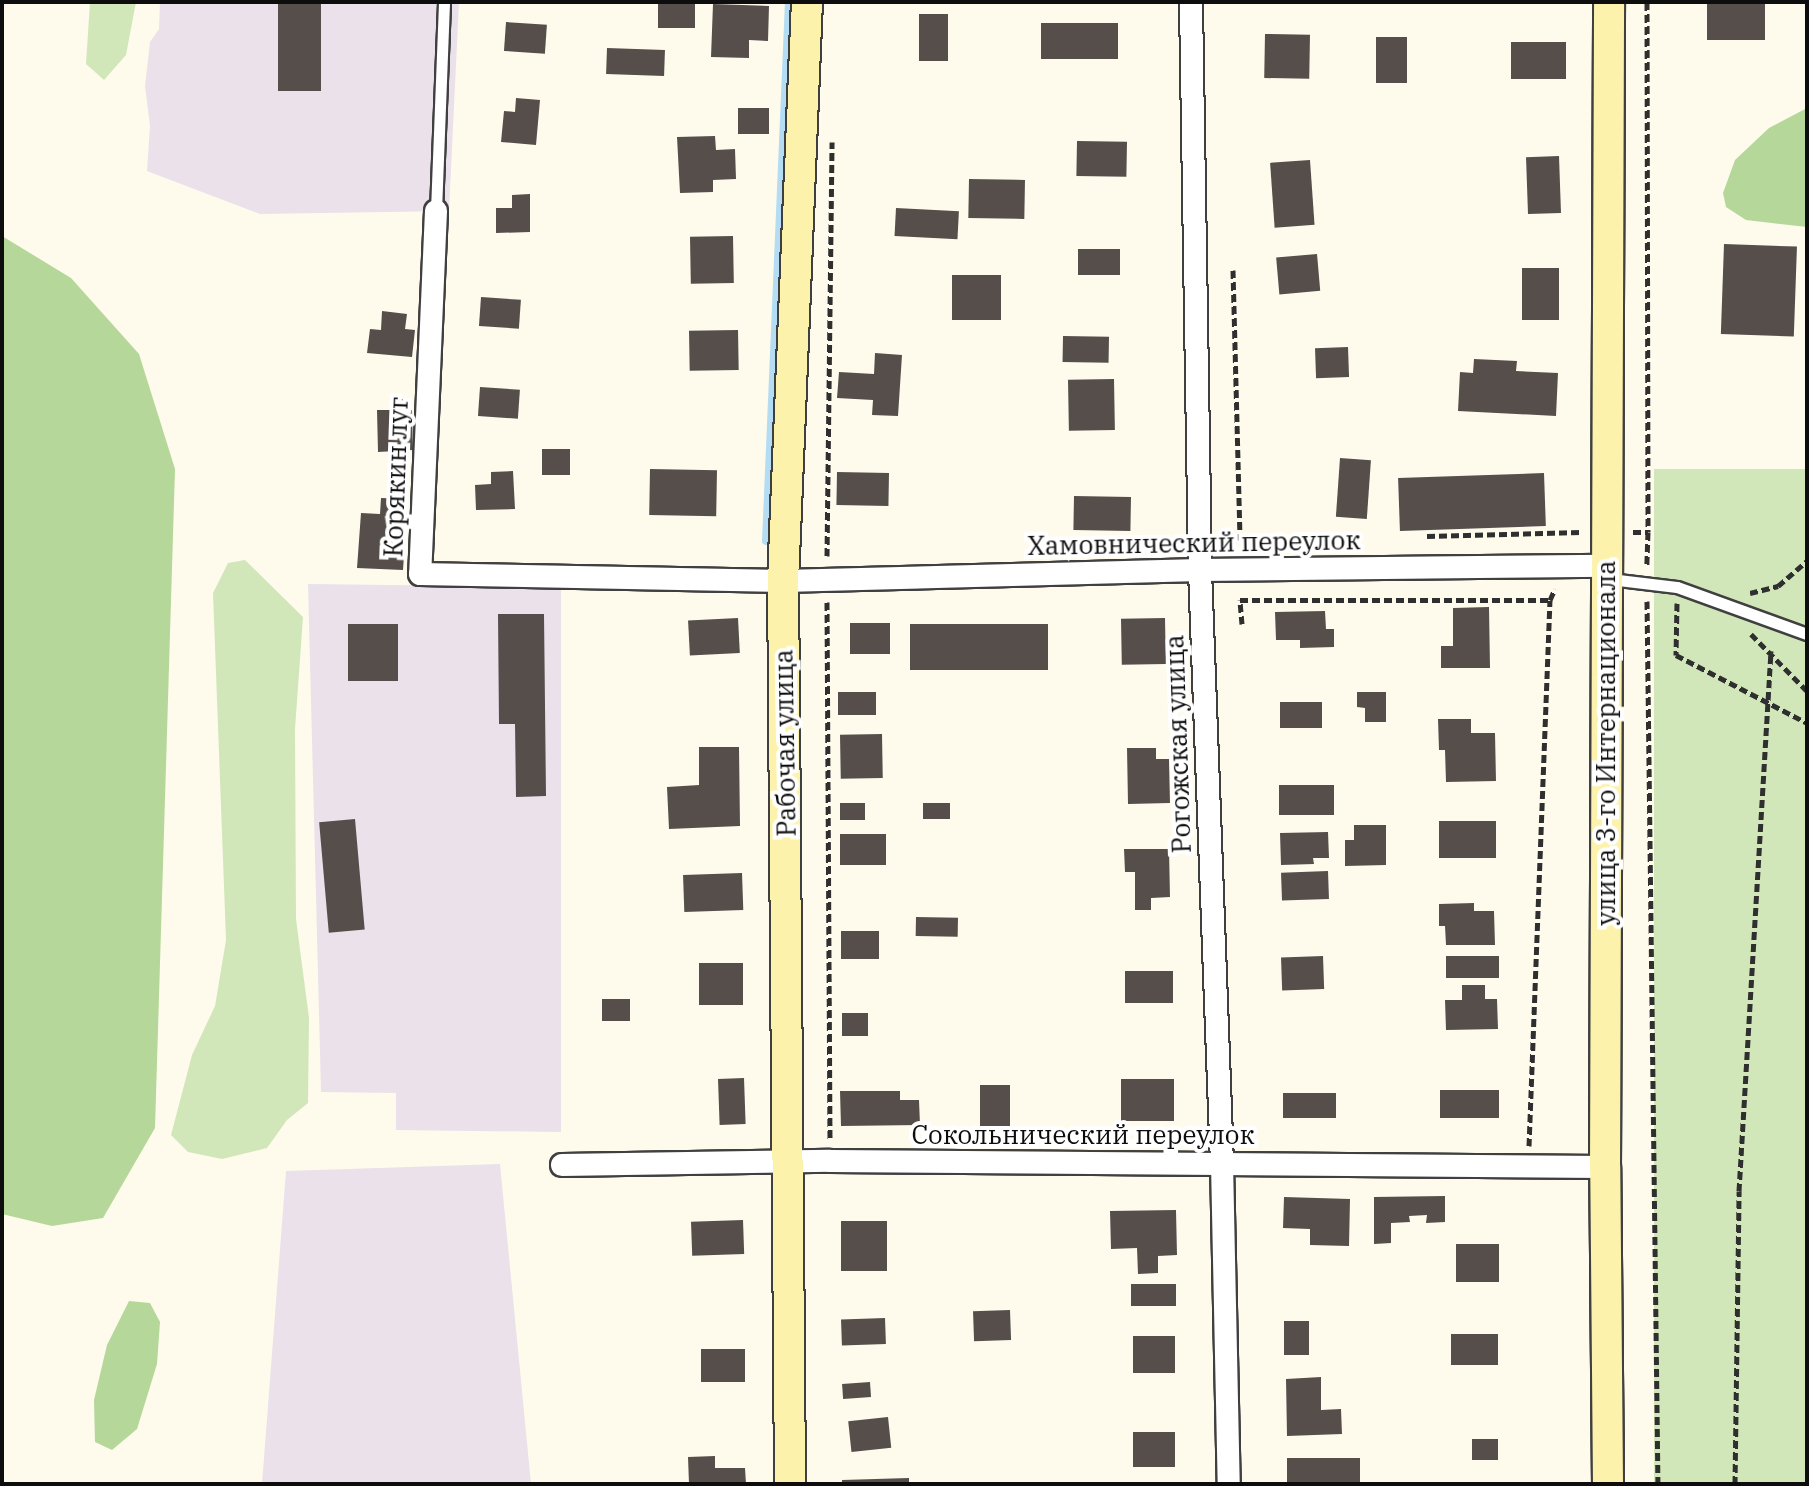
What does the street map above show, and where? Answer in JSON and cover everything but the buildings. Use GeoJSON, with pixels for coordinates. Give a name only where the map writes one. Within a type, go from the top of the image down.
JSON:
{"type":"FeatureCollection","features":[{"type":"Feature","properties":{"kind":"main road","name":"Рабочая улица"},"geometry":{"type":"LineString","coordinates":[[790,1484],[783,581],[807,2]]}},
{"type":"Feature","properties":{"kind":"main road","name":"улица 3-го Интернационала"},"geometry":{"type":"LineString","coordinates":[[1608,1484],[1605,1167],[1609,2]]}},
{"type":"Feature","properties":{"kind":"street","name":"Рогожская улица"},"geometry":{"type":"LineString","coordinates":[[1191,2],[1200,570],[1222,1163],[1229,1484]]}},
{"type":"Feature","properties":{"kind":"street","name":"Корякин луг"},"geometry":{"type":"LineString","coordinates":[[436,211],[420,574],[783,581]]}},
{"type":"Feature","properties":{"kind":"street","name":"Хамовнический переулок"},"geometry":{"type":"LineString","coordinates":[[783,581],[1200,570],[1606,572]]}},
{"type":"Feature","properties":{"kind":"street","name":"Сокольнический переулок"},"geometry":{"type":"LineString","coordinates":[[562,1165],[789,1161],[1605,1167]]}},
{"type":"Feature","properties":{"kind":"lane"},"geometry":{"type":"LineString","coordinates":[[436,211],[444,2]]}},
{"type":"Feature","properties":{"kind":"lane"},"geometry":{"type":"LineString","coordinates":[[1606,572],[1677,587],[1807,634]]}},
{"type":"Feature","properties":{"kind":"path"},"geometry":{"type":"LineString","coordinates":[[1647,2],[1648,532]]}},
{"type":"Feature","properties":{"kind":"path"},"geometry":{"type":"LineString","coordinates":[[1233,270],[1240,540]]}},
{"type":"Feature","properties":{"kind":"path"},"geometry":{"type":"LineString","coordinates":[[1427,536],[1581,532]]}},
{"type":"Feature","properties":{"kind":"path"},"geometry":{"type":"LineString","coordinates":[[1714,602],[1778,586],[1807,561]]}},
{"type":"Feature","properties":{"kind":"path"},"geometry":{"type":"LineString","coordinates":[[1677,587],[1676,655],[1767,699],[1807,723]]}},
{"type":"Feature","properties":{"kind":"path"},"geometry":{"type":"LineString","coordinates":[[1240,600],[1242,624]]}},
{"type":"Feature","properties":{"kind":"path"},"geometry":{"type":"LineString","coordinates":[[1528,1166],[1550,600]]}},
{"type":"Feature","properties":{"kind":"path"},"geometry":{"type":"LineString","coordinates":[[1748,632],[1771,651],[1807,691]]}},
{"type":"Feature","properties":{"kind":"path"},"geometry":{"type":"LineString","coordinates":[[1735,1484],[1739,1191],[1771,651]]}},
{"type":"Feature","properties":{"kind":"shaded area"},"geometry":{"type":"Polygon","coordinates":[[[160,2],[459,2],[449,211],[260,214],[147,171],[150,126],[145,86],[150,42],[159,29],[160,2]]]}},
{"type":"Feature","properties":{"kind":"shaded area"},"geometry":{"type":"Polygon","coordinates":[[[308,584],[561,587],[561,1132],[396,1130],[396,1093],[321,1092],[308,584]]]}},
{"type":"Feature","properties":{"kind":"shaded area"},"geometry":{"type":"Polygon","coordinates":[[[500,1164],[531,1484],[262,1484],[286,1171],[500,1164]]]}},
{"type":"Feature","properties":{"kind":"green space"},"geometry":{"type":"Polygon","coordinates":[[[90,2],[136,2],[126,55],[104,80],[86,64],[90,2]]]}},
{"type":"Feature","properties":{"kind":"green space"},"geometry":{"type":"Polygon","coordinates":[[[1807,108],[1807,227],[1746,220],[1726,207],[1723,193],[1735,160],[1769,128],[1807,108]]]}},
{"type":"Feature","properties":{"kind":"green space"},"geometry":{"type":"Polygon","coordinates":[[[2,236],[71,278],[139,354],[175,469],[155,1128],[103,1218],[52,1226],[2,1214],[2,236]]]}},
{"type":"Feature","properties":{"kind":"green space"},"geometry":{"type":"Polygon","coordinates":[[[1654,469],[1807,469],[1807,1484],[1654,1484],[1654,469]]]}},
{"type":"Feature","properties":{"kind":"green space"},"geometry":{"type":"Polygon","coordinates":[[[245,560],[303,617],[295,729],[296,919],[309,1018],[308,1103],[287,1120],[267,1148],[222,1159],[188,1152],[171,1135],[192,1055],[215,1006],[226,940],[213,593],[228,563],[245,560]]]}},
{"type":"Feature","properties":{"kind":"green space"},"geometry":{"type":"Polygon","coordinates":[[[129,1301],[150,1303],[160,1322],[157,1364],[137,1429],[112,1450],[95,1442],[94,1400],[107,1345],[129,1301]]]}},
{"type":"Feature","properties":{"kind":"waterway"},"geometry":{"type":"LineString","coordinates":[[766,541],[789,2]]}}]}
